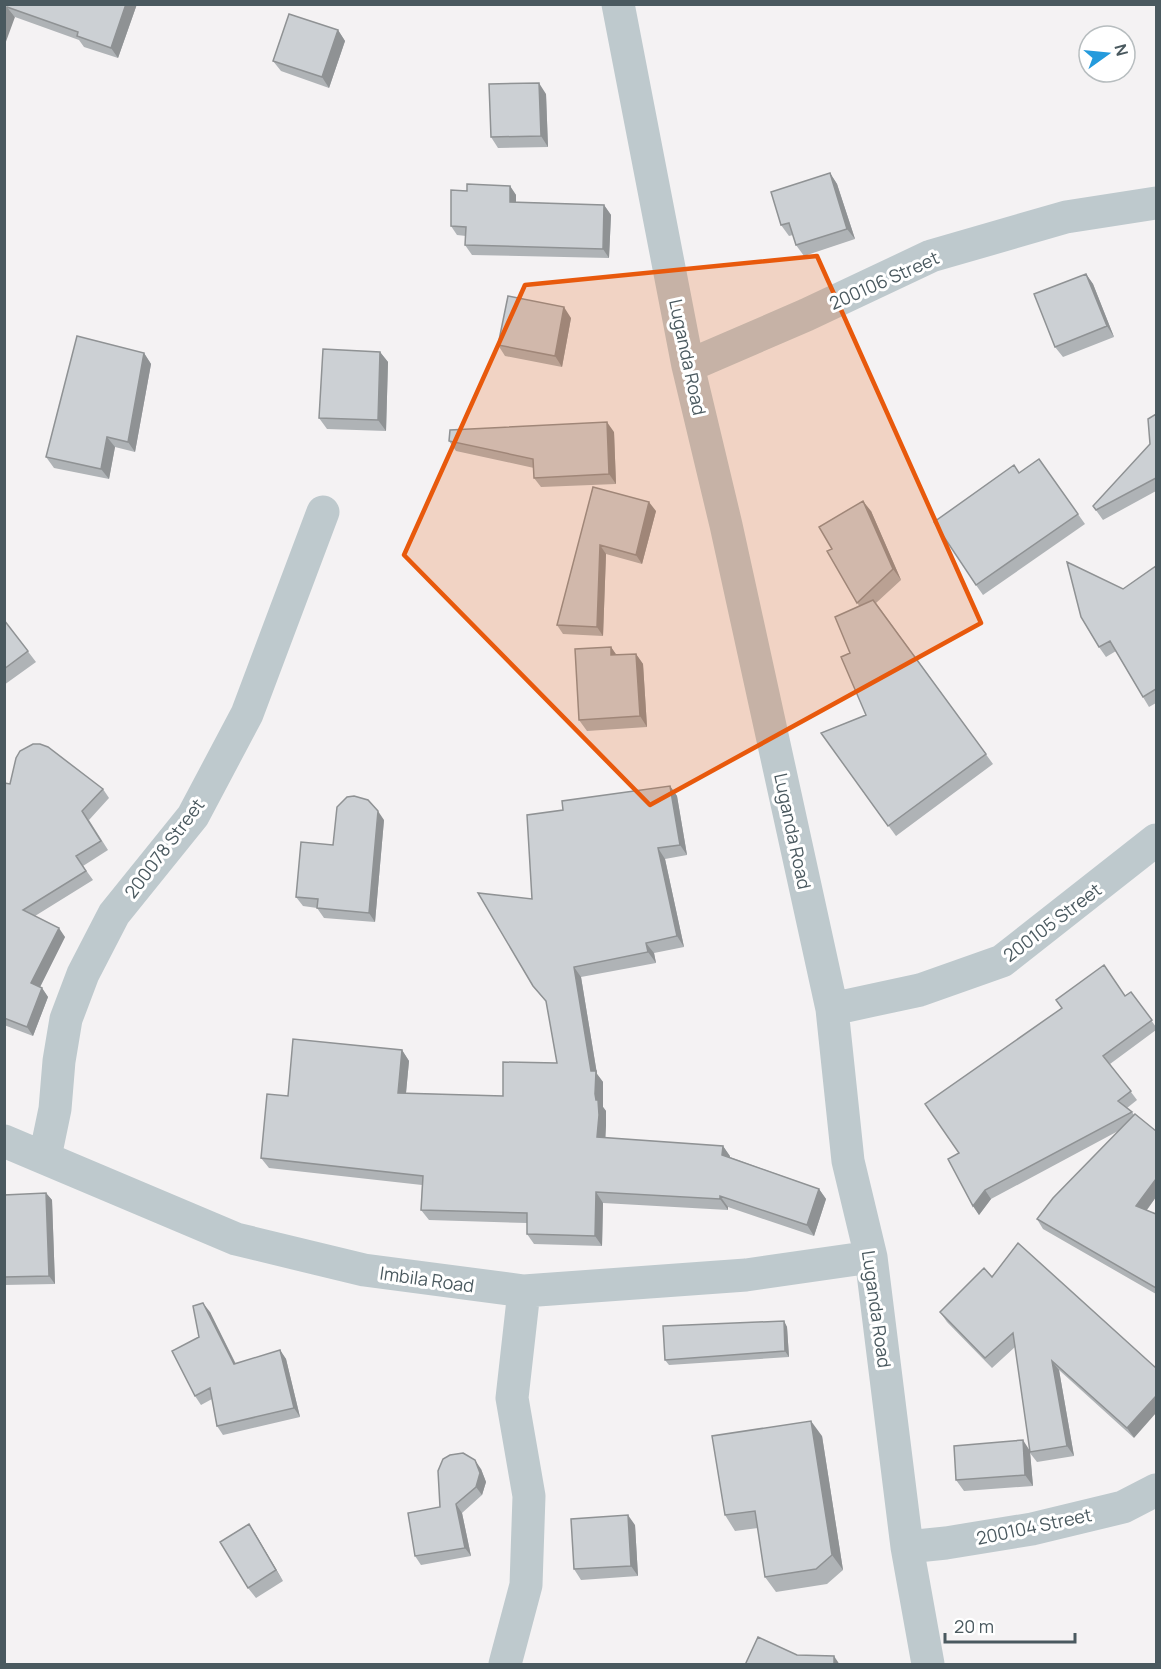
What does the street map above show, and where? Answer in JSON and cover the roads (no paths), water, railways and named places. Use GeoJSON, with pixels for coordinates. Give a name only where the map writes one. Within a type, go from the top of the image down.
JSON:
{"type":"FeatureCollection","features":[{"type":"Feature","properties":{"kind":"street","name":"Luganda Road"},"geometry":{"type":"LineString","coordinates":[[618,4],[688,366],[726,525],[832,1009],[848,1161],[871,1257],[908,1546],[928,1665]]}},
{"type":"Feature","properties":{"kind":"street","name":"200106 Street"},"geometry":{"type":"LineString","coordinates":[[688,366],[806,315],[930,256],[1066,218],[1156,203]]}},
{"type":"Feature","properties":{"kind":"street","name":"200078 Street"},"geometry":{"type":"LineString","coordinates":[[45,1157],[55,1109],[59,1061],[66,1019],[83,974],[114,914],[193,816],[248,714],[323,512]]}},
{"type":"Feature","properties":{"kind":"street","name":"200105 Street"},"geometry":{"type":"LineString","coordinates":[[832,1009],[920,990],[1002,962],[1156,840]]}},
{"type":"Feature","properties":{"kind":"street","name":"Imbila Road"},"geometry":{"type":"LineString","coordinates":[[4,1141],[236,1239],[364,1270],[524,1292],[746,1275],[871,1257]]}},
{"type":"Feature","properties":{"kind":"street"},"geometry":{"type":"LineString","coordinates":[[505,1665],[526,1585],[529,1496],[512,1398],[524,1292]]}},
{"type":"Feature","properties":{"kind":"street","name":"200104 Street"},"geometry":{"type":"LineString","coordinates":[[908,1546],[946,1544],[1032,1529],[1123,1507],[1156,1490]]}}]}
